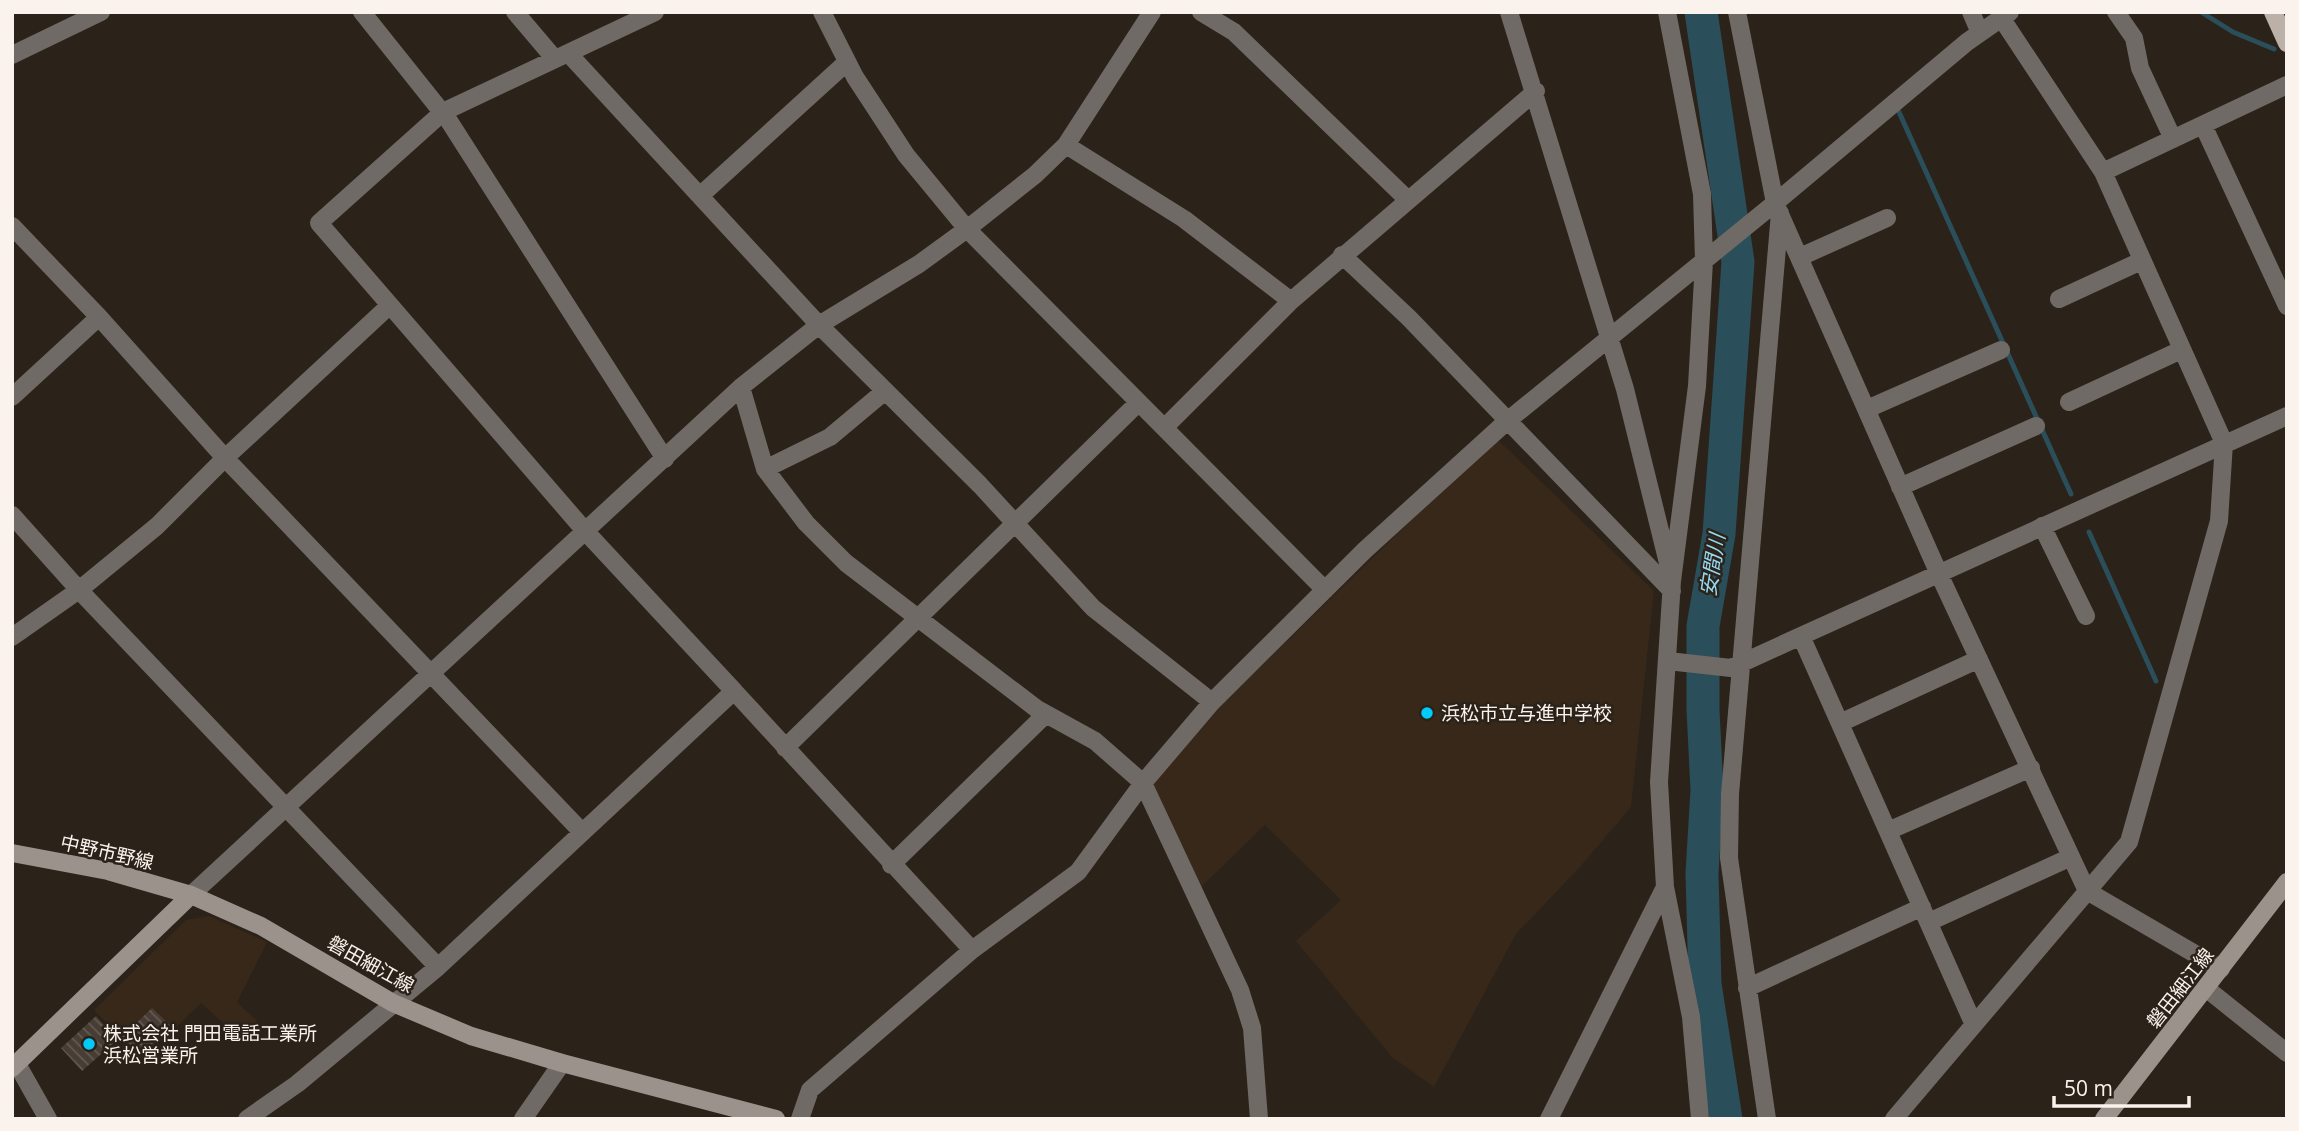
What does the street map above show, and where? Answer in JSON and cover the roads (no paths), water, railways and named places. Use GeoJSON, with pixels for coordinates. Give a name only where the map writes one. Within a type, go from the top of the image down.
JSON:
{"type":"FeatureCollection","features":[{"type":"Feature","properties":{"kind":"main road"},"geometry":{"type":"LineString","coordinates":[[2273,12],[2287,43]]}},
{"type":"Feature","properties":{"kind":"main road","name":"中野市野線"},"geometry":{"type":"LineString","coordinates":[[12,853],[108,871],[191,895]]}},
{"type":"Feature","properties":{"kind":"main road","name":"磐田細江線"},"geometry":{"type":"LineString","coordinates":[[2104,1119],[2287,882]]}},
{"type":"Feature","properties":{"kind":"main road"},"geometry":{"type":"LineString","coordinates":[[14,1063],[191,895]]}},
{"type":"Feature","properties":{"kind":"main road","name":"磐田細江線"},"geometry":{"type":"LineString","coordinates":[[191,895],[261,926],[393,1003],[471,1036],[562,1063],[776,1119]]}},
{"type":"Feature","properties":{"kind":"street"},"geometry":{"type":"LineString","coordinates":[[12,55],[101,12]]}},
{"type":"Feature","properties":{"kind":"street"},"geometry":{"type":"LineString","coordinates":[[362,12],[443,112],[665,460]]}},
{"type":"Feature","properties":{"kind":"street"},"geometry":{"type":"LineString","coordinates":[[515,12],[702,194],[820,325],[980,485],[1013,525],[1093,608],[1212,702]]}},
{"type":"Feature","properties":{"kind":"street"},"geometry":{"type":"LineString","coordinates":[[655,12],[443,112],[319,223],[586,532],[972,950]]}},
{"type":"Feature","properties":{"kind":"street"},"geometry":{"type":"LineString","coordinates":[[822,12],[847,62],[906,155],[967,229],[1325,590]]}},
{"type":"Feature","properties":{"kind":"street"},"geometry":{"type":"LineString","coordinates":[[191,895],[741,387],[820,325],[919,264],[967,229],[1066,145],[1152,12]]}},
{"type":"Feature","properties":{"kind":"street"},"geometry":{"type":"LineString","coordinates":[[1201,12],[1234,32],[1407,199]]}},
{"type":"Feature","properties":{"kind":"street"},"geometry":{"type":"LineString","coordinates":[[1509,12],[1536,91],[1609,337],[1672,586]]}},
{"type":"Feature","properties":{"kind":"street"},"geometry":{"type":"LineString","coordinates":[[1667,12],[1702,194],[1708,258],[1697,386],[1672,586],[1674,661],[1659,782],[1665,887],[1691,1017],[1700,1119]]}},
{"type":"Feature","properties":{"kind":"street"},"geometry":{"type":"LineString","coordinates":[[1737,12],[1775,208],[1735,665],[1729,858],[1767,1119]]}},
{"type":"Feature","properties":{"kind":"street"},"geometry":{"type":"LineString","coordinates":[[1971,12],[1980,33]]}},
{"type":"Feature","properties":{"kind":"street"},"geometry":{"type":"LineString","coordinates":[[2116,12],[2134,38],[2140,68],[2173,139]]}},
{"type":"Feature","properties":{"kind":"street"},"geometry":{"type":"LineString","coordinates":[[800,1119],[810,1090],[972,950],[1078,872],[1143,783],[1212,702],[1325,590],[1506,422],[1708,258],[1775,208],[1980,33],[2006,15],[2103,172],[2180,350],[2224,443],[2219,521],[2129,842],[1894,1119]]}},
{"type":"Feature","properties":{"kind":"street"},"geometry":{"type":"LineString","coordinates":[[702,194],[847,62]]}},
{"type":"Feature","properties":{"kind":"street"},"geometry":{"type":"LineString","coordinates":[[2103,172],[2287,85]]}},
{"type":"Feature","properties":{"kind":"street"},"geometry":{"type":"LineString","coordinates":[[1165,427],[1291,301],[1536,91]]}},
{"type":"Feature","properties":{"kind":"street"},"geometry":{"type":"LineString","coordinates":[[2203,125],[2287,306]]}},
{"type":"Feature","properties":{"kind":"street"},"geometry":{"type":"LineString","coordinates":[[1066,145],[1184,219],[1291,301]]}},
{"type":"Feature","properties":{"kind":"street"},"geometry":{"type":"LineString","coordinates":[[1775,208],[1800,257],[1939,574],[2087,891],[2221,969]]}},
{"type":"Feature","properties":{"kind":"street"},"geometry":{"type":"LineString","coordinates":[[1800,257],[1887,218]]}},
{"type":"Feature","properties":{"kind":"street"},"geometry":{"type":"LineString","coordinates":[[12,226],[99,317],[225,458],[581,831]]}},
{"type":"Feature","properties":{"kind":"street"},"geometry":{"type":"LineString","coordinates":[[1342,255],[1409,318],[1506,422],[1672,586]]}},
{"type":"Feature","properties":{"kind":"street"},"geometry":{"type":"LineString","coordinates":[[2059,299],[2141,261]]}},
{"type":"Feature","properties":{"kind":"street"},"geometry":{"type":"LineString","coordinates":[[12,637],[79,590],[157,526],[225,458],[389,306]]}},
{"type":"Feature","properties":{"kind":"street"},"geometry":{"type":"LineString","coordinates":[[12,397],[99,317]]}},
{"type":"Feature","properties":{"kind":"street"},"geometry":{"type":"LineString","coordinates":[[1867,410],[2001,350]]}},
{"type":"Feature","properties":{"kind":"street"},"geometry":{"type":"LineString","coordinates":[[2069,402],[2180,350]]}},
{"type":"Feature","properties":{"kind":"street"},"geometry":{"type":"LineString","coordinates":[[741,387],[765,469],[806,523],[846,563],[916,620],[1046,714],[1095,741],[1143,783],[1240,990],[1252,1028],[1259,1119]]}},
{"type":"Feature","properties":{"kind":"street"},"geometry":{"type":"LineString","coordinates":[[765,469],[830,437],[885,391]]}},
{"type":"Feature","properties":{"kind":"street"},"geometry":{"type":"LineString","coordinates":[[785,748],[1138,403]]}},
{"type":"Feature","properties":{"kind":"street"},"geometry":{"type":"LineString","coordinates":[[1674,661],[1735,665],[2287,415]]}},
{"type":"Feature","properties":{"kind":"street"},"geometry":{"type":"LineString","coordinates":[[1900,487],[2036,426]]}},
{"type":"Feature","properties":{"kind":"street"},"geometry":{"type":"LineString","coordinates":[[12,515],[285,809],[438,967]]}},
{"type":"Feature","properties":{"kind":"street"},"geometry":{"type":"LineString","coordinates":[[2042,526],[2086,616]]}},
{"type":"Feature","properties":{"kind":"street"},"geometry":{"type":"LineString","coordinates":[[1801,636],[1974,1025]]}},
{"type":"Feature","properties":{"kind":"street"},"geometry":{"type":"LineString","coordinates":[[1840,723],[1979,659]]}},
{"type":"Feature","properties":{"kind":"street"},"geometry":{"type":"LineString","coordinates":[[247,1119],[297,1084],[438,967],[734,691]]}},
{"type":"Feature","properties":{"kind":"street"},"geometry":{"type":"LineString","coordinates":[[891,864],[1046,714]]}},
{"type":"Feature","properties":{"kind":"street"},"geometry":{"type":"LineString","coordinates":[[1888,831],[2031,768]]}},
{"type":"Feature","properties":{"kind":"street"},"geometry":{"type":"LineString","coordinates":[[1747,988],[2071,857]]}},
{"type":"Feature","properties":{"kind":"street"},"geometry":{"type":"LineString","coordinates":[[1549,1119],[1665,887]]}},
{"type":"Feature","properties":{"kind":"street"},"geometry":{"type":"LineString","coordinates":[[2207,989],[2287,1053]]}},
{"type":"Feature","properties":{"kind":"street"},"geometry":{"type":"LineString","coordinates":[[14,1063],[48,1119]]}},
{"type":"Feature","properties":{"kind":"street"},"geometry":{"type":"LineString","coordinates":[[523,1119],[562,1063]]}},
{"type":"Feature","properties":{"kind":"waterway","name":"安間川"},"geometry":{"type":"LineString","coordinates":[[1701,12],[1738,262],[1719,534],[1703,626],[1707,790],[1702,873],[1705,984],[1726,1119]]}},
{"type":"Feature","properties":{"kind":"waterway"},"geometry":{"type":"LineString","coordinates":[[2201,12],[2233,32],[2274,49]]}},
{"type":"Feature","properties":{"kind":"waterway"},"geometry":{"type":"LineString","coordinates":[[1899,112],[2071,494]]}},
{"type":"Feature","properties":{"kind":"waterway"},"geometry":{"type":"LineString","coordinates":[[2089,532],[2156,681]]}},
{"type":"Feature","properties":{"kind":"place","name":"浜松市立与進中学校"},"geometry":{"type":"Point","coordinates":[1427,713]}},
{"type":"Feature","properties":{"kind":"place","name":"株式会社 門田電話工業所 浜松営業所"},"geometry":{"type":"Point","coordinates":[89,1044]}}]}
